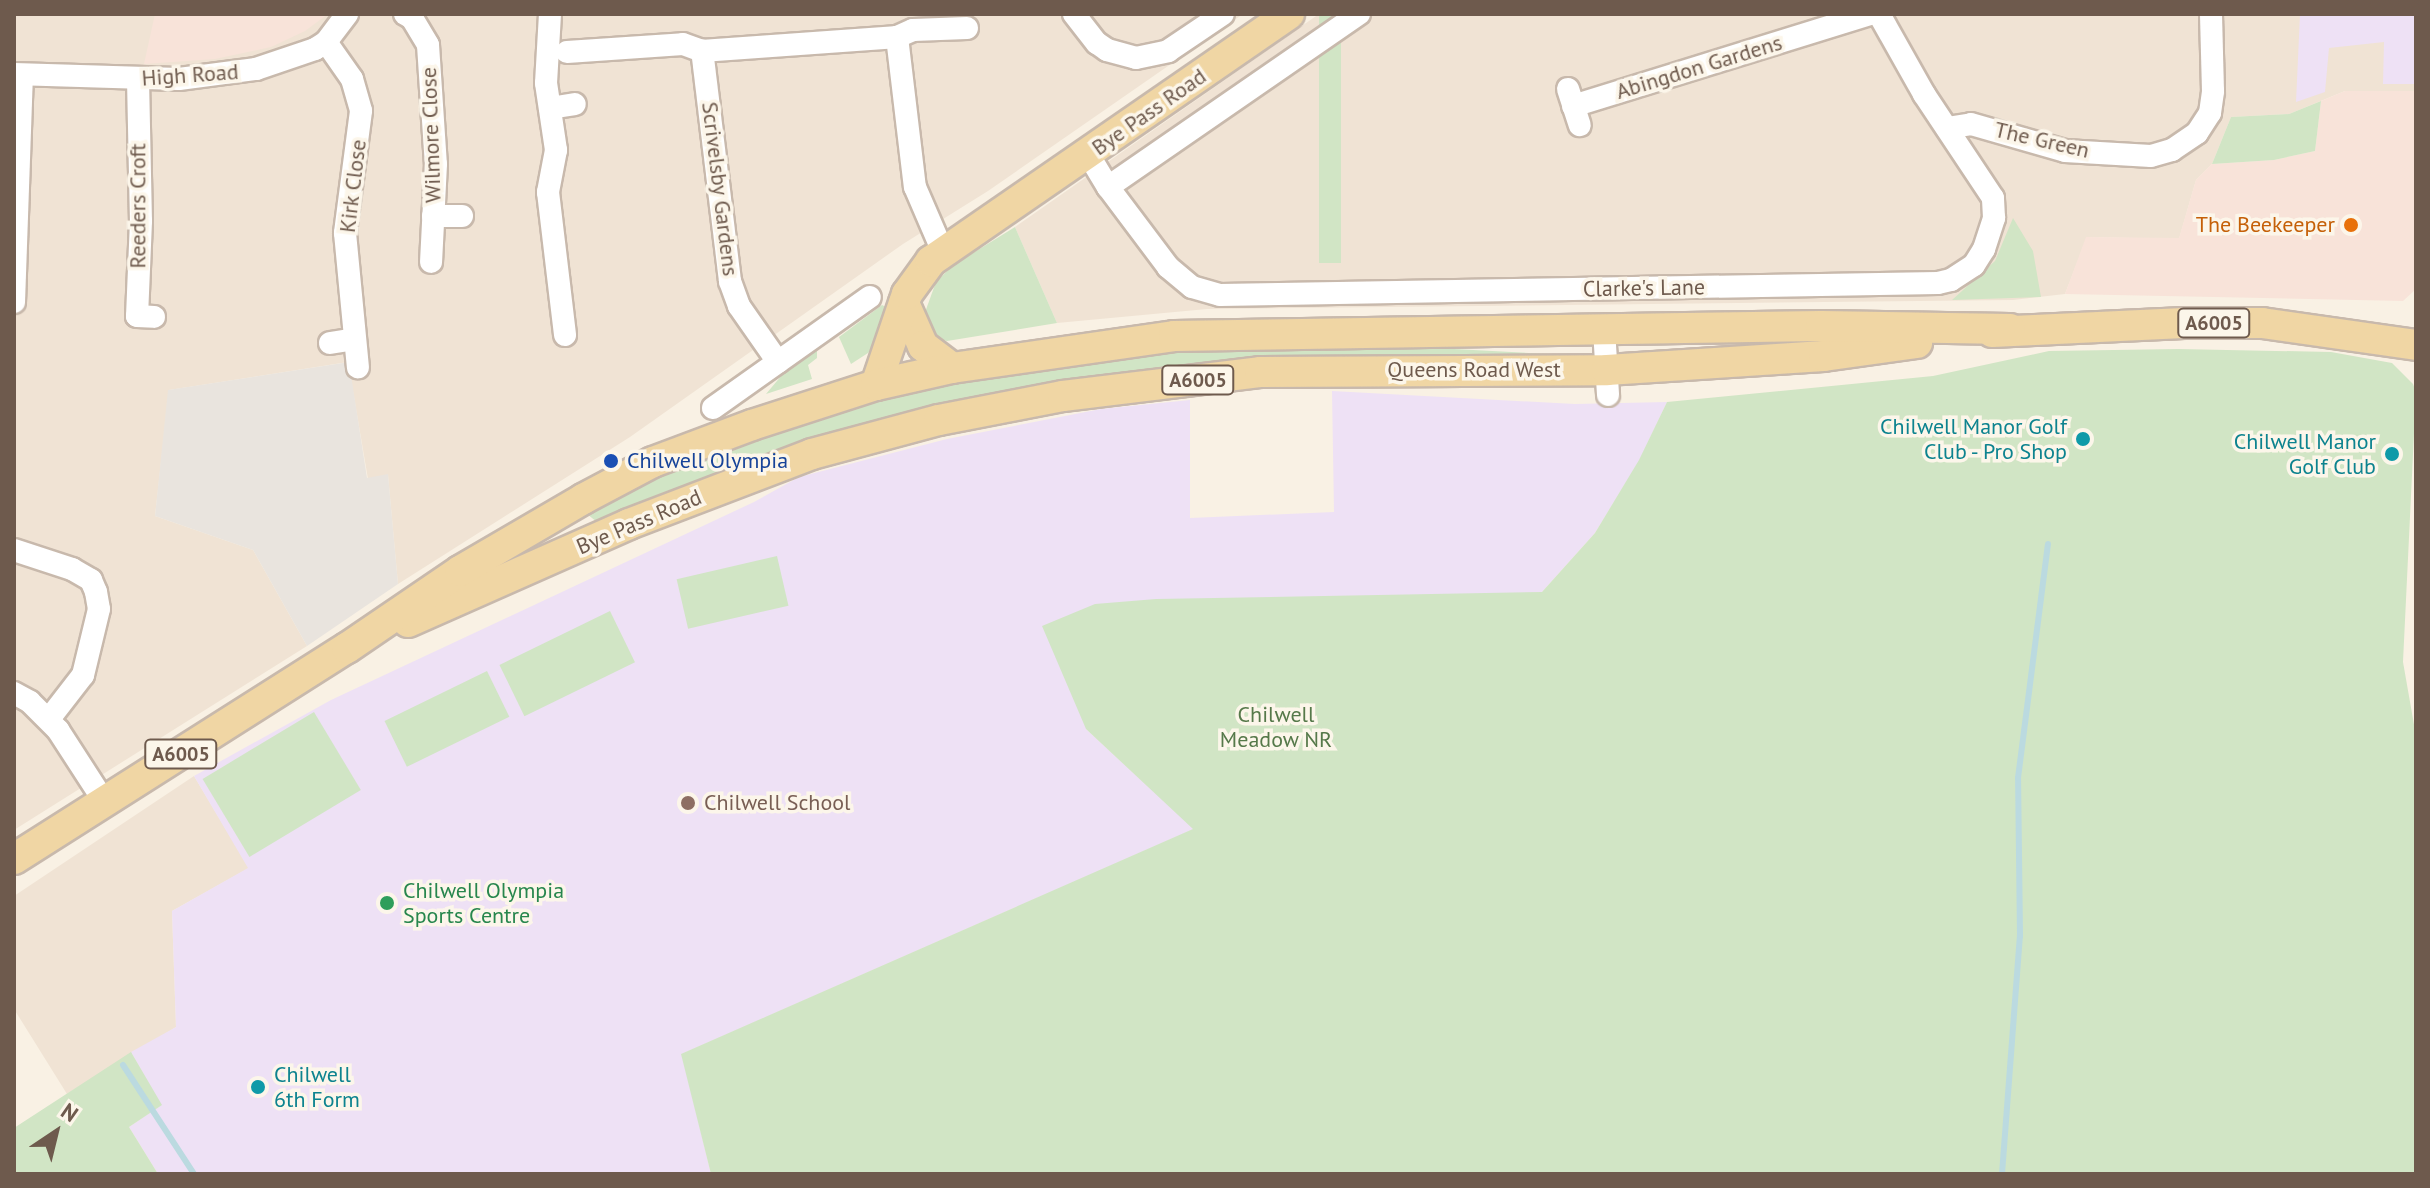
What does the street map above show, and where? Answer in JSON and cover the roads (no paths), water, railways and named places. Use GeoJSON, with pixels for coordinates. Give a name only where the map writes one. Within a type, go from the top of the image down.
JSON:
{"type":"FeatureCollection","features":[{"type":"Feature","properties":{"kind":"main road","name":"Bye Pass Road"},"geometry":{"type":"LineString","coordinates":[[876,385],[904,303],[922,270],[943,252],[1289,14]]}},
{"type":"Feature","properties":{"kind":"main road"},"geometry":{"type":"LineString","coordinates":[[904,303],[923,346],[952,368]]}},
{"type":"Feature","properties":{"kind":"main road","name":"Queens Road West"},"geometry":{"type":"LineString","coordinates":[[952,368],[1174,336],[1604,329],[1821,326],[2010,329],[2262,323],[2416,345]]}},
{"type":"Feature","properties":{"kind":"main road","name":"Queens Road West"},"geometry":{"type":"LineString","coordinates":[[939,420],[1063,396],[1260,372],[1360,369],[1607,382],[1824,356],[2010,329]]}},
{"type":"Feature","properties":{"kind":"main road","name":"Bye Pass Road"},"geometry":{"type":"LineString","coordinates":[[14,859],[522,533],[653,462],[752,425],[876,385],[952,368]]}},
{"type":"Feature","properties":{"kind":"main road","name":"Bye Pass Road"},"geometry":{"type":"LineString","coordinates":[[347,648],[629,524],[812,454],[939,420]]}},
{"type":"Feature","properties":{"kind":"street","name":"High Road"},"geometry":{"type":"LineString","coordinates":[[18,75],[198,78],[256,69],[303,54],[326,42],[347,14]]}},
{"type":"Feature","properties":{"kind":"street","name":"Wilmore Close"},"geometry":{"type":"LineString","coordinates":[[405,14],[412,18],[428,45],[436,164],[431,262]]}},
{"type":"Feature","properties":{"kind":"street"},"geometry":{"type":"LineString","coordinates":[[550,14],[546,83],[556,150],[548,192],[565,335]]}},
{"type":"Feature","properties":{"kind":"street"},"geometry":{"type":"LineString","coordinates":[[1074,14],[1097,43],[1107,50],[1136,58],[1168,51],[1223,14]]}},
{"type":"Feature","properties":{"kind":"street","name":"Bye Pass Road"},"geometry":{"type":"LineString","coordinates":[[1108,187],[1359,14]]}},
{"type":"Feature","properties":{"kind":"street","name":"Abingdon Gardens"},"geometry":{"type":"LineString","coordinates":[[1574,107],[1870,14]]}},
{"type":"Feature","properties":{"kind":"street","name":"Clarke's Lane"},"geometry":{"type":"LineString","coordinates":[[1088,154],[1108,187],[1180,280],[1220,295],[1938,283],[1951,280],[1974,265],[1991,232],[1995,209],[1993,198],[1879,14]]}},
{"type":"Feature","properties":{"kind":"street","name":"The Green"},"geometry":{"type":"LineString","coordinates":[[1947,128],[1971,124],[2065,151],[2124,156],[2160,154],[2183,144],[2197,133],[2210,113],[2213,75],[2211,14]]}},
{"type":"Feature","properties":{"kind":"street"},"geometry":{"type":"LineString","coordinates":[[567,52],[683,44],[702,51],[897,37],[913,30],[967,28]]}},
{"type":"Feature","properties":{"kind":"street"},"geometry":{"type":"LineString","coordinates":[[897,37],[915,187],[943,252]]}},
{"type":"Feature","properties":{"kind":"street","name":"Kirk Close"},"geometry":{"type":"LineString","coordinates":[[326,42],[352,79],[361,111],[345,233],[358,367]]}},
{"type":"Feature","properties":{"kind":"street","name":"Scrivelsby Gardens"},"geometry":{"type":"LineString","coordinates":[[702,51],[730,281],[739,306],[778,362]]}},
{"type":"Feature","properties":{"kind":"street"},"geometry":{"type":"LineString","coordinates":[[14,302],[18,75]]}},
{"type":"Feature","properties":{"kind":"street","name":"Reeders Croft"},"geometry":{"type":"LineString","coordinates":[[138,79],[141,221],[137,316],[154,317]]}},
{"type":"Feature","properties":{"kind":"street"},"geometry":{"type":"LineString","coordinates":[[550,108],[575,104]]}},
{"type":"Feature","properties":{"kind":"street","name":"Wilmore Close"},"geometry":{"type":"LineString","coordinates":[[433,216],[462,216]]}},
{"type":"Feature","properties":{"kind":"street"},"geometry":{"type":"LineString","coordinates":[[713,408],[870,297]]}},
{"type":"Feature","properties":{"kind":"street"},"geometry":{"type":"LineString","coordinates":[[1604,329],[1607,382]]}},
{"type":"Feature","properties":{"kind":"street"},"geometry":{"type":"LineString","coordinates":[[330,343],[354,339]]}},
{"type":"Feature","properties":{"kind":"street"},"geometry":{"type":"LineString","coordinates":[[14,550],[72,569],[91,580],[96,592],[99,609],[83,675],[49,719]]}},
{"type":"Feature","properties":{"kind":"street"},"geometry":{"type":"LineString","coordinates":[[14,693],[49,719],[104,801]]}},
{"type":"Feature","properties":{"kind":"waterway"},"geometry":{"type":"LineString","coordinates":[[2002,1174],[2020,936],[2018,778],[2048,544]]}},
{"type":"Feature","properties":{"kind":"waterway"},"geometry":{"type":"LineString","coordinates":[[123,1065],[194,1174]]}},
{"type":"Feature","properties":{"kind":"place","name":"The Beekeeper"},"geometry":{"type":"Point","coordinates":[2351,225]}},
{"type":"Feature","properties":{"kind":"place","name":"Chilwell Manor Golf Club - Pro Shop"},"geometry":{"type":"Point","coordinates":[2083,439]}},
{"type":"Feature","properties":{"kind":"place","name":"Chilwell Manor Golf Club"},"geometry":{"type":"Point","coordinates":[2392,454]}},
{"type":"Feature","properties":{"kind":"place","name":"Chilwell Olympia"},"geometry":{"type":"Point","coordinates":[611,461]}},
{"type":"Feature","properties":{"kind":"place","name":"Chilwell School"},"geometry":{"type":"Point","coordinates":[688,803]}},
{"type":"Feature","properties":{"kind":"place","name":"Chilwell Olympia Sports Centre"},"geometry":{"type":"Point","coordinates":[387,903]}},
{"type":"Feature","properties":{"kind":"place","name":"Chilwell 6th Form"},"geometry":{"type":"Point","coordinates":[258,1087]}},
{"type":"Feature","properties":{"kind":"park label","name":"Chilwell Meadow NR"},"geometry":{"type":"Point","coordinates":[1276,726]}}]}
